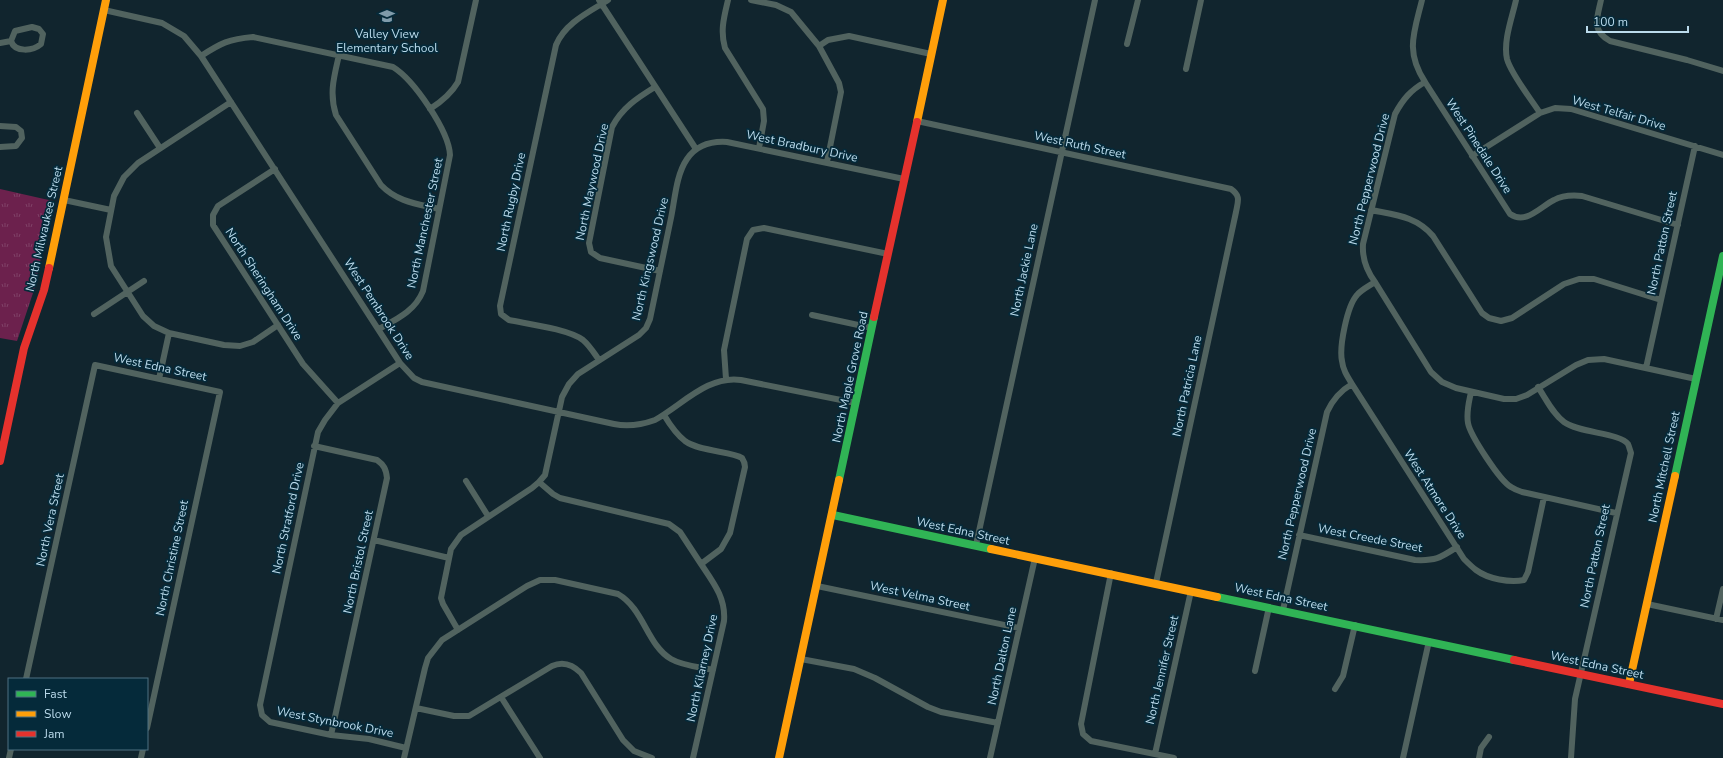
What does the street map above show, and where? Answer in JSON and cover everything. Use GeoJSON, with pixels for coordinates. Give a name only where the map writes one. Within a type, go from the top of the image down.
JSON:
{"type":"FeatureCollection","features":[{"type":"Feature","properties":{"kind":"street","name":"North Milwaukee Street"},"geometry":{"type":"LineString","coordinates":[[0,461],[24,348],[44,290],[106,0]]}},
{"type":"Feature","properties":{"kind":"street"},"geometry":{"type":"LineString","coordinates":[[430,109],[440,103],[453,90],[458,82],[476,0]]}},
{"type":"Feature","properties":{"kind":"street","name":"North Rugby Drive"},"geometry":{"type":"LineString","coordinates":[[599,360],[591,348],[583,340],[569,333],[508,320],[501,314],[500,306],[556,45],[560,35],[571,24],[600,2],[608,0]]}},
{"type":"Feature","properties":{"kind":"street"},"geometry":{"type":"LineString","coordinates":[[728,0],[722,30],[722,39],[725,48],[763,109],[764,121],[759,148]]}},
{"type":"Feature","properties":{"kind":"street"},"geometry":{"type":"LineString","coordinates":[[751,0],[776,5],[791,12],[818,46],[839,83],[841,92],[827,162]]}},
{"type":"Feature","properties":{"kind":"street","name":"North Maple Grove Road"},"geometry":{"type":"LineString","coordinates":[[779,758],[833,516],[943,0]]}},
{"type":"Feature","properties":{"kind":"street","name":"North Jackie Lane"},"geometry":{"type":"LineString","coordinates":[[976,545],[1095,0]]}},
{"type":"Feature","properties":{"kind":"street"},"geometry":{"type":"LineString","coordinates":[[1127,44],[1138,0]]}},
{"type":"Feature","properties":{"kind":"street"},"geometry":{"type":"LineString","coordinates":[[1186,69],[1201,0]]}},
{"type":"Feature","properties":{"kind":"street"},"geometry":{"type":"LineString","coordinates":[[1422,0],[1412,43],[1413,55],[1417,69],[1426,82]]}},
{"type":"Feature","properties":{"kind":"street"},"geometry":{"type":"LineString","coordinates":[[1516,0],[1507,42],[1508,59],[1511,68],[1540,113]]}},
{"type":"Feature","properties":{"kind":"street"},"geometry":{"type":"LineString","coordinates":[[1601,0],[1596,22],[1598,30],[1602,36],[1610,41],[1687,60],[1723,71]]}},
{"type":"Feature","properties":{"kind":"street"},"geometry":{"type":"LineString","coordinates":[[600,2],[696,149]]}},
{"type":"Feature","properties":{"kind":"street","name":"West Pembrook Drive"},"geometry":{"type":"LineString","coordinates":[[104,10],[162,23],[184,36],[201,56],[400,363],[414,378],[422,382],[627,426],[645,423],[664,415],[707,386],[726,379],[741,380],[856,403]]}},
{"type":"Feature","properties":{"kind":"street"},"geometry":{"type":"LineString","coordinates":[[0,44],[11,40],[15,31],[32,27],[41,31],[43,37],[43,41],[38,46],[20,50],[14,47],[11,40]]}},
{"type":"Feature","properties":{"kind":"street"},"geometry":{"type":"LineString","coordinates":[[818,46],[828,40],[849,36],[931,54]]}},
{"type":"Feature","properties":{"kind":"street","name":"North Manchester Street"},"geometry":{"type":"LineString","coordinates":[[201,56],[222,42],[236,38],[253,37],[393,67],[403,74],[430,109],[450,147],[449,163],[423,291],[419,301],[411,310],[379,329]]}},
{"type":"Feature","properties":{"kind":"street"},"geometry":{"type":"LineString","coordinates":[[338,55],[332,91],[332,103],[336,115],[381,185],[391,194],[405,201],[439,208]]}},
{"type":"Feature","properties":{"kind":"street","name":"West Pinedale Drive"},"geometry":{"type":"LineString","coordinates":[[1426,82],[1510,214],[1518,218],[1530,216],[1555,199],[1568,195],[1582,196],[1678,225]]}},
{"type":"Feature","properties":{"kind":"street","name":"North Pepperwood Drive"},"geometry":{"type":"LineString","coordinates":[[1426,82],[1413,89],[1402,101],[1395,114],[1362,251],[1366,270],[1432,372],[1442,382],[1456,388],[1504,399],[1516,399],[1576,365],[1588,360],[1604,359],[1696,380]]}},
{"type":"Feature","properties":{"kind":"street","name":"North Maywood Drive"},"geometry":{"type":"LineString","coordinates":[[655,86],[626,107],[618,116],[612,127],[589,243],[591,252],[600,258],[660,271]]}},
{"type":"Feature","properties":{"kind":"street"},"geometry":{"type":"LineString","coordinates":[[231,102],[138,163],[124,177],[114,196],[106,237],[111,266],[143,316],[154,326],[169,333],[224,345],[240,346],[253,342],[278,325]]}},
{"type":"Feature","properties":{"kind":"street","name":"West Telfair Drive"},"geometry":{"type":"LineString","coordinates":[[1472,156],[1540,113],[1555,108],[1571,109],[1723,155]]}},
{"type":"Feature","properties":{"kind":"street"},"geometry":{"type":"LineString","coordinates":[[137,113],[160,148]]}},
{"type":"Feature","properties":{"kind":"street","name":"West Ruth Street"},"geometry":{"type":"LineString","coordinates":[[917,121],[1231,189],[1237,194]]}},
{"type":"Feature","properties":{"kind":"street"},"geometry":{"type":"LineString","coordinates":[[0,126],[16,127],[21,131],[22,138],[16,146],[0,146]]}},
{"type":"Feature","properties":{"kind":"street","name":"West Bradbury Drive"},"geometry":{"type":"LineString","coordinates":[[696,149],[706,144],[720,142],[759,148],[904,179]]}},
{"type":"Feature","properties":{"kind":"street","name":"North Patton Street"},"geometry":{"type":"LineString","coordinates":[[1646,368],[1695,146]]}},
{"type":"Feature","properties":{"kind":"street","name":"North Kingswood Drive"},"geometry":{"type":"LineString","coordinates":[[540,482],[547,466],[562,397],[569,384],[578,374],[639,335],[646,328],[650,319],[682,172],[686,160],[696,149]]}},
{"type":"Feature","properties":{"kind":"street","name":"North Sheringham Drive"},"geometry":{"type":"LineString","coordinates":[[274,170],[218,206],[213,215],[213,225],[303,364],[338,403]]}},
{"type":"Feature","properties":{"kind":"street","name":"North Patricia Lane"},"geometry":{"type":"LineString","coordinates":[[1156,583],[1236,212],[1238,200],[1237,194]]}},
{"type":"Feature","properties":{"kind":"street"},"geometry":{"type":"LineString","coordinates":[[64,200],[111,210]]}},
{"type":"Feature","properties":{"kind":"street"},"geometry":{"type":"LineString","coordinates":[[1371,210],[1408,218],[1426,227],[1482,312],[1490,318],[1501,321],[1512,318],[1564,284],[1579,278],[1594,280],[1661,300]]}},
{"type":"Feature","properties":{"kind":"street"},"geometry":{"type":"LineString","coordinates":[[726,379],[724,350],[747,239],[753,230],[764,228],[888,254]]}},
{"type":"Feature","properties":{"kind":"street","name":"North Mitchell Street"},"geometry":{"type":"LineString","coordinates":[[1629,684],[1723,256]]}},
{"type":"Feature","properties":{"kind":"street"},"geometry":{"type":"LineString","coordinates":[[94,314],[144,281]]}},
{"type":"Feature","properties":{"kind":"street"},"geometry":{"type":"LineString","coordinates":[[1352,384],[1344,372],[1341,360],[1341,348],[1349,310],[1357,294],[1375,282]]}},
{"type":"Feature","properties":{"kind":"street"},"geometry":{"type":"LineString","coordinates":[[812,315],[872,328]]}},
{"type":"Feature","properties":{"kind":"street"},"geometry":{"type":"LineString","coordinates":[[159,379],[169,333]]}},
{"type":"Feature","properties":{"kind":"street","name":"North Stratford Drive"},"geometry":{"type":"LineString","coordinates":[[262,715],[260,705],[318,432],[338,403],[400,363]]}},
{"type":"Feature","properties":{"kind":"street","name":"West Edna Street"},"geometry":{"type":"LineString","coordinates":[[95,365],[220,392]]}},
{"type":"Feature","properties":{"kind":"street","name":"North Vera Street"},"geometry":{"type":"LineString","coordinates":[[26,678],[95,365]]}},
{"type":"Feature","properties":{"kind":"street","name":"North Pepperwood Drive"},"geometry":{"type":"LineString","coordinates":[[1283,610],[1299,535],[1331,402],[1340,391],[1352,384]]}},
{"type":"Feature","properties":{"kind":"street","name":"West Atmore Drive"},"geometry":{"type":"LineString","coordinates":[[1352,384],[1464,559],[1476,570],[1488,576],[1515,582],[1524,580],[1528,572],[1544,497]]}},
{"type":"Feature","properties":{"kind":"street","name":"North Patton Street"},"geometry":{"type":"LineString","coordinates":[[1538,387],[1554,412],[1564,422],[1579,429],[1621,438],[1628,444],[1630,453],[1575,699],[1571,758]]}},
{"type":"Feature","properties":{"kind":"street","name":"North Christine Street"},"geometry":{"type":"LineString","coordinates":[[148,723],[220,392]]}},
{"type":"Feature","properties":{"kind":"street"},"geometry":{"type":"LineString","coordinates":[[1471,392],[1467,412],[1471,434],[1501,478],[1510,487],[1522,492],[1616,513]]}},
{"type":"Feature","properties":{"kind":"street"},"geometry":{"type":"LineString","coordinates":[[664,415],[677,434],[686,442],[703,449],[739,457],[745,464],[745,470],[730,533],[721,549],[700,564]]}},
{"type":"Feature","properties":{"kind":"street","name":"North Bristol Street"},"geometry":{"type":"LineString","coordinates":[[314,446],[377,460],[386,470],[387,478],[332,735]]}},
{"type":"Feature","properties":{"kind":"street"},"geometry":{"type":"LineString","coordinates":[[466,481],[488,516]]}},
{"type":"Feature","properties":{"kind":"street"},"geometry":{"type":"LineString","coordinates":[[458,630],[441,598],[451,549],[461,535],[540,482]]}},
{"type":"Feature","properties":{"kind":"street","name":"North Kilarney Drive"},"geometry":{"type":"LineString","coordinates":[[540,482],[553,494],[560,498],[669,524],[680,532],[719,592],[723,600],[725,611],[693,758]]}},
{"type":"Feature","properties":{"kind":"street","name":"West Edna Street"},"geometry":{"type":"LineString","coordinates":[[833,516],[1355,625],[1723,704]]}},
{"type":"Feature","properties":{"kind":"street","name":"West Creede Street"},"geometry":{"type":"LineString","coordinates":[[1299,535],[1415,560],[1432,561],[1457,548]]}},
{"type":"Feature","properties":{"kind":"street"},"geometry":{"type":"LineString","coordinates":[[374,540],[449,558]]}},
{"type":"Feature","properties":{"kind":"street","name":"North Dalton Lane"},"geometry":{"type":"LineString","coordinates":[[990,758],[1034,558]]}},
{"type":"Feature","properties":{"kind":"street"},"geometry":{"type":"LineString","coordinates":[[1111,574],[1081,724],[1083,734],[1091,741],[1174,758]]}},
{"type":"Feature","properties":{"kind":"street"},"geometry":{"type":"LineString","coordinates":[[404,758],[428,658],[442,640],[533,582],[540,580],[555,580],[611,592],[624,598],[635,608],[658,646],[667,656],[681,663],[713,670]]}},
{"type":"Feature","properties":{"kind":"street","name":"West Velma Street"},"geometry":{"type":"LineString","coordinates":[[817,586],[1019,628]]}},
{"type":"Feature","properties":{"kind":"street"},"geometry":{"type":"LineString","coordinates":[[1647,604],[1720,619],[1723,589]]}},
{"type":"Feature","properties":{"kind":"street","name":"North Jennifer Street"},"geometry":{"type":"LineString","coordinates":[[1155,754],[1191,591]]}},
{"type":"Feature","properties":{"kind":"street"},"geometry":{"type":"LineString","coordinates":[[1255,671],[1269,607]]}},
{"type":"Feature","properties":{"kind":"street"},"geometry":{"type":"LineString","coordinates":[[1335,689],[1344,676],[1355,625]]}},
{"type":"Feature","properties":{"kind":"street"},"geometry":{"type":"LineString","coordinates":[[1403,758],[1429,641]]}},
{"type":"Feature","properties":{"kind":"street"},"geometry":{"type":"LineString","coordinates":[[801,659],[854,669],[875,678],[928,707],[941,712],[998,723]]}},
{"type":"Feature","properties":{"kind":"street"},"geometry":{"type":"LineString","coordinates":[[416,708],[462,717],[475,714],[552,666],[558,663],[570,664],[581,673],[624,740],[634,751],[652,758]]}},
{"type":"Feature","properties":{"kind":"street"},"geometry":{"type":"LineString","coordinates":[[501,697],[540,758]]}},
{"type":"Feature","properties":{"kind":"street","name":"West Stynbrook Drive"},"geometry":{"type":"LineString","coordinates":[[262,715],[270,722],[332,735],[368,739],[406,748]]}},
{"type":"Feature","properties":{"kind":"street"},"geometry":{"type":"LineString","coordinates":[[1479,758],[1481,748],[1490,737]]}},
{"type":"Feature","properties":{"kind":"green space"},"geometry":{"type":"Polygon","coordinates":[[[0,189],[53,201],[34,290],[17,341],[0,338],[0,189]]]}},
{"type":"Feature","properties":{"kind":"traffic: fast"},"geometry":{"type":"LineString","coordinates":[[1675,476],[1723,256]]}},
{"type":"Feature","properties":{"kind":"traffic: fast"},"geometry":{"type":"LineString","coordinates":[[839,480],[874,317]]}},
{"type":"Feature","properties":{"kind":"traffic: fast"},"geometry":{"type":"LineString","coordinates":[[833,515],[991,549]]}},
{"type":"Feature","properties":{"kind":"traffic: fast"},"geometry":{"type":"LineString","coordinates":[[1217,597],[1514,660]]}},
{"type":"Feature","properties":{"kind":"traffic: slow"},"geometry":{"type":"LineString","coordinates":[[49,268],[106,0]]}},
{"type":"Feature","properties":{"kind":"traffic: slow"},"geometry":{"type":"LineString","coordinates":[[917,122],[943,0]]}},
{"type":"Feature","properties":{"kind":"traffic: slow"},"geometry":{"type":"LineString","coordinates":[[1629,684],[1675,476]]}},
{"type":"Feature","properties":{"kind":"traffic: slow"},"geometry":{"type":"LineString","coordinates":[[779,758],[839,480]]}},
{"type":"Feature","properties":{"kind":"traffic: slow"},"geometry":{"type":"LineString","coordinates":[[991,549],[1217,597]]}},
{"type":"Feature","properties":{"kind":"traffic: jam"},"geometry":{"type":"LineString","coordinates":[[874,317],[917,122]]}},
{"type":"Feature","properties":{"kind":"traffic: jam"},"geometry":{"type":"LineString","coordinates":[[0,461],[24,348],[44,290],[49,268]]}},
{"type":"Feature","properties":{"kind":"traffic: jam"},"geometry":{"type":"LineString","coordinates":[[1514,660],[1723,704]]}},
{"type":"Feature","properties":{"kind":"place","name":"Valley View Elementary School"},"geometry":{"type":"Point","coordinates":[387,16]}}]}
